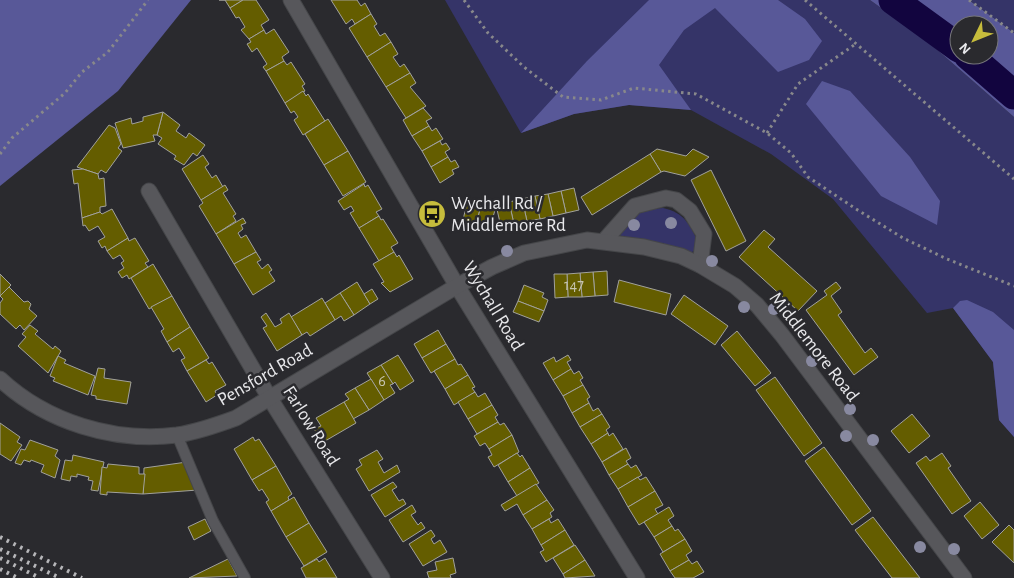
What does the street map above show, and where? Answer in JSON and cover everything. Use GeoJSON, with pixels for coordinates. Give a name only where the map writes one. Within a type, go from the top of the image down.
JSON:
{"type":"FeatureCollection","features":[{"type":"Feature","properties":{"kind":"street","name":"Wychall Road"},"geometry":{"type":"LineString","coordinates":[[292,0],[456,286],[637,578]]}},
{"type":"Feature","properties":{"kind":"street","name":"Farlow Road"},"geometry":{"type":"LineString","coordinates":[[149,191],[269,397],[382,578]]}},
{"type":"Feature","properties":{"kind":"street"},"geometry":{"type":"LineString","coordinates":[[604,241],[635,206],[666,198],[676,200],[690,211],[704,234],[700,265]]}},
{"type":"Feature","properties":{"kind":"street","name":"Middlemore Road"},"geometry":{"type":"LineString","coordinates":[[456,286],[524,253],[587,240],[644,247],[681,256],[700,265],[735,286],[757,305],[782,334],[964,578]]}},
{"type":"Feature","properties":{"kind":"street","name":"Pensford Road"},"geometry":{"type":"LineString","coordinates":[[0,378],[16,394],[58,417],[93,429],[128,437],[177,435],[236,418],[456,286]]}},
{"type":"Feature","properties":{"kind":"lane"},"geometry":{"type":"LineString","coordinates":[[177,435],[213,521],[245,578]]}},
{"type":"Feature","properties":{"kind":"path"},"geometry":{"type":"LineString","coordinates":[[0,154],[12,138],[65,93],[82,72],[108,52],[148,0]]}},
{"type":"Feature","properties":{"kind":"path"},"geometry":{"type":"LineString","coordinates":[[464,0],[488,33],[524,67],[563,97],[601,100],[634,88],[696,94],[767,133],[791,153],[808,176],[856,210],[904,238],[947,259],[1014,286]]}},
{"type":"Feature","properties":{"kind":"path"},"geometry":{"type":"LineString","coordinates":[[805,0],[1014,179]]}},
{"type":"Feature","properties":{"kind":"path"},"geometry":{"type":"LineString","coordinates":[[969,0],[1014,33]]}},
{"type":"Feature","properties":{"kind":"path"},"geometry":{"type":"LineString","coordinates":[[767,133],[798,84],[857,43]]}},
{"type":"Feature","properties":{"kind":"shaded area"},"geometry":{"type":"Polygon","coordinates":[[[0,0],[191,0],[118,91],[0,186],[0,0]]]}},
{"type":"Feature","properties":{"kind":"shaded area"},"geometry":{"type":"Polygon","coordinates":[[[445,0],[870,0],[926,40],[949,60],[949,65],[955,65],[1014,117],[1014,437],[999,420],[993,362],[953,308],[927,313],[833,199],[771,154],[691,110],[629,105],[574,114],[521,133],[445,0]]]}},
{"type":"Feature","properties":{"kind":"shaded area"},"geometry":{"type":"Polygon","coordinates":[[[649,0],[778,0],[805,19],[822,41],[809,60],[778,72],[715,8],[684,30],[659,65],[691,110],[629,105],[574,114],[521,133],[587,61],[649,0]]]}},
{"type":"Feature","properties":{"kind":"shaded area"},"geometry":{"type":"Polygon","coordinates":[[[870,0],[969,0],[989,15],[949,15],[949,60],[926,40],[870,0]]]}},
{"type":"Feature","properties":{"kind":"shaded area"},"geometry":{"type":"Polygon","coordinates":[[[969,0],[1014,0],[1014,33],[999,22],[999,15],[990,15],[969,0]]]}},
{"type":"Feature","properties":{"kind":"shaded area"},"geometry":{"type":"Polygon","coordinates":[[[999,22],[1014,33],[1014,117],[955,65],[999,65],[999,22]]]}},
{"type":"Feature","properties":{"kind":"shaded area"},"geometry":{"type":"Polygon","coordinates":[[[822,81],[850,91],[910,157],[940,201],[937,225],[881,196],[806,104],[822,81]]]}},
{"type":"Feature","properties":{"kind":"shaded area"},"geometry":{"type":"Polygon","coordinates":[[[663,208],[681,216],[689,224],[698,242],[694,251],[688,254],[618,235],[637,210],[663,208]]]}},
{"type":"Feature","properties":{"kind":"shaded area"},"geometry":{"type":"Polygon","coordinates":[[[967,300],[993,312],[1014,330],[1014,437],[999,420],[993,362],[953,308],[960,301],[967,300]]]}},
{"type":"Feature","properties":{"kind":"building"},"geometry":{"type":"Polygon","coordinates":[[[225,0],[243,0],[230,8],[225,0]]]}},
{"type":"Feature","properties":{"kind":"building"},"geometry":{"type":"Polygon","coordinates":[[[243,0],[256,0],[269,20],[261,25],[264,30],[249,39],[241,30],[245,27],[239,17],[236,18],[230,8],[243,0]]]}},
{"type":"Feature","properties":{"kind":"building"},"geometry":{"type":"Polygon","coordinates":[[[331,0],[357,0],[361,6],[365,3],[371,14],[355,24],[352,19],[346,24],[331,0]]]}},
{"type":"Feature","properties":{"kind":"building"},"geometry":{"type":"Polygon","coordinates":[[[371,14],[377,24],[374,26],[380,36],[385,33],[391,42],[367,57],[349,28],[371,14]]]}},
{"type":"Feature","properties":{"kind":"building"},"geometry":{"type":"Polygon","coordinates":[[[274,29],[289,52],[282,57],[284,61],[266,71],[263,67],[267,64],[257,48],[252,52],[247,44],[251,42],[249,39],[264,30],[266,34],[274,29]]]}},
{"type":"Feature","properties":{"kind":"building"},"geometry":{"type":"Polygon","coordinates":[[[391,42],[398,54],[393,57],[400,67],[404,64],[410,73],[386,87],[367,57],[391,42]]]}},
{"type":"Feature","properties":{"kind":"building"},"geometry":{"type":"Polygon","coordinates":[[[284,61],[287,65],[291,62],[305,84],[302,86],[305,91],[285,103],[266,71],[284,61]]]}},
{"type":"Feature","properties":{"kind":"building"},"geometry":{"type":"Polygon","coordinates":[[[410,73],[416,83],[410,87],[426,106],[406,118],[386,87],[410,73]]]}},
{"type":"Feature","properties":{"kind":"building"},"geometry":{"type":"Polygon","coordinates":[[[303,91],[306,96],[308,94],[325,121],[303,135],[294,120],[298,117],[294,111],[291,113],[285,103],[303,91]]]}},
{"type":"Feature","properties":{"kind":"building"},"geometry":{"type":"Polygon","coordinates":[[[423,108],[432,118],[426,121],[429,126],[412,136],[403,120],[423,108]]]}},
{"type":"Feature","properties":{"kind":"building"},"geometry":{"type":"Polygon","coordinates":[[[163,112],[180,125],[176,131],[186,138],[189,133],[205,145],[197,156],[193,153],[184,165],[174,159],[176,156],[158,144],[162,138],[157,135],[163,112]]]}},
{"type":"Feature","properties":{"kind":"building"},"geometry":{"type":"Polygon","coordinates":[[[163,112],[157,135],[153,135],[155,141],[123,148],[115,123],[131,118],[132,124],[143,121],[143,117],[163,112]]]}},
{"type":"Feature","properties":{"kind":"building"},"geometry":{"type":"Polygon","coordinates":[[[328,119],[348,151],[324,165],[305,134],[328,119]]]}},
{"type":"Feature","properties":{"kind":"building"},"geometry":{"type":"Polygon","coordinates":[[[109,125],[115,128],[121,144],[118,148],[122,151],[106,173],[101,170],[98,174],[77,167],[109,125]]]}},
{"type":"Feature","properties":{"kind":"building"},"geometry":{"type":"Polygon","coordinates":[[[429,126],[432,131],[436,128],[443,139],[422,151],[412,136],[429,126]]]}},
{"type":"Feature","properties":{"kind":"building"},"geometry":{"type":"Polygon","coordinates":[[[440,141],[442,145],[446,143],[450,149],[445,152],[448,157],[431,167],[422,151],[440,141]]]}},
{"type":"Feature","properties":{"kind":"building"},"geometry":{"type":"Polygon","coordinates":[[[657,149],[686,156],[693,149],[709,157],[685,176],[661,172],[650,154],[657,149]]]}},
{"type":"Feature","properties":{"kind":"building"},"geometry":{"type":"Polygon","coordinates":[[[348,151],[366,182],[343,196],[324,165],[348,151]]]}},
{"type":"Feature","properties":{"kind":"building"},"geometry":{"type":"Polygon","coordinates":[[[650,154],[661,172],[592,215],[581,197],[650,154]]]}},
{"type":"Feature","properties":{"kind":"building"},"geometry":{"type":"Polygon","coordinates":[[[203,155],[209,164],[205,167],[212,178],[216,175],[223,187],[201,200],[182,169],[203,155]]]}},
{"type":"Feature","properties":{"kind":"building"},"geometry":{"type":"Polygon","coordinates":[[[448,157],[451,162],[455,160],[459,167],[452,170],[454,174],[440,183],[431,167],[448,157]]]}},
{"type":"Feature","properties":{"kind":"building"},"geometry":{"type":"Polygon","coordinates":[[[83,169],[98,174],[99,179],[104,178],[106,206],[100,207],[100,212],[82,218],[78,183],[74,184],[72,170],[83,169]]]}},
{"type":"Feature","properties":{"kind":"building"},"geometry":{"type":"Polygon","coordinates":[[[711,170],[746,241],[726,251],[691,180],[711,170]]]}},
{"type":"Feature","properties":{"kind":"building"},"geometry":{"type":"Polygon","coordinates":[[[364,184],[365,187],[368,185],[382,209],[376,212],[379,216],[359,228],[350,213],[354,211],[351,206],[344,210],[338,201],[364,184]]]}},
{"type":"Feature","properties":{"kind":"building"},"geometry":{"type":"Polygon","coordinates":[[[225,185],[228,190],[223,193],[236,214],[233,216],[236,221],[216,234],[199,206],[203,203],[201,200],[225,185]]]}},
{"type":"Feature","properties":{"kind":"building"},"geometry":{"type":"Polygon","coordinates":[[[574,188],[579,210],[566,213],[561,191],[574,188]]]}},
{"type":"Feature","properties":{"kind":"building"},"geometry":{"type":"Polygon","coordinates":[[[561,191],[566,213],[553,216],[548,194],[561,191]]]}},
{"type":"Feature","properties":{"kind":"building"},"geometry":{"type":"Polygon","coordinates":[[[548,194],[553,216],[540,219],[535,196],[548,194]]]}},
{"type":"Feature","properties":{"kind":"building"},"geometry":{"type":"Polygon","coordinates":[[[535,196],[540,219],[527,221],[522,199],[535,196]]]}},
{"type":"Feature","properties":{"kind":"building"},"geometry":{"type":"Polygon","coordinates":[[[522,199],[527,221],[514,224],[509,202],[522,199]]]}},
{"type":"Feature","properties":{"kind":"building"},"geometry":{"type":"Polygon","coordinates":[[[509,202],[514,224],[501,227],[496,205],[509,202]]]}},
{"type":"Feature","properties":{"kind":"building"},"geometry":{"type":"Polygon","coordinates":[[[467,203],[481,206],[475,228],[462,224],[467,203]]]}},
{"type":"Feature","properties":{"kind":"building"},"geometry":{"type":"Polygon","coordinates":[[[481,206],[495,210],[489,231],[475,228],[481,206]]]}},
{"type":"Feature","properties":{"kind":"building"},"geometry":{"type":"Polygon","coordinates":[[[112,209],[128,238],[107,251],[105,246],[102,248],[98,241],[105,237],[98,226],[89,231],[85,225],[83,226],[82,218],[100,212],[102,214],[112,209]]]}},
{"type":"Feature","properties":{"kind":"building"},"geometry":{"type":"Polygon","coordinates":[[[379,216],[381,220],[383,219],[398,243],[391,247],[394,252],[379,261],[359,228],[379,216]]]}},
{"type":"Feature","properties":{"kind":"building"},"geometry":{"type":"Polygon","coordinates":[[[243,218],[246,223],[241,225],[243,229],[238,233],[241,238],[246,235],[256,252],[234,264],[216,234],[243,218]]]}},
{"type":"Feature","properties":{"kind":"building"},"geometry":{"type":"Polygon","coordinates":[[[764,230],[775,239],[768,247],[817,291],[798,311],[739,257],[764,230]]]}},
{"type":"Feature","properties":{"kind":"building"},"geometry":{"type":"Polygon","coordinates":[[[128,238],[129,241],[135,238],[149,261],[145,263],[148,267],[129,279],[127,275],[122,278],[118,272],[124,268],[121,263],[124,261],[120,255],[113,259],[107,251],[128,238]]]}},
{"type":"Feature","properties":{"kind":"building"},"geometry":{"type":"Polygon","coordinates":[[[256,252],[261,260],[257,262],[262,269],[268,264],[272,270],[269,272],[275,281],[253,295],[234,264],[256,252]]]}},
{"type":"Feature","properties":{"kind":"building"},"geometry":{"type":"Polygon","coordinates":[[[394,252],[397,257],[399,255],[413,279],[390,292],[381,283],[384,282],[373,264],[394,252]]]}},
{"type":"Feature","properties":{"kind":"building"},"geometry":{"type":"Polygon","coordinates":[[[153,264],[172,296],[149,309],[131,278],[153,264]]]}},
{"type":"Feature","properties":{"kind":"building"},"geometry":{"type":"Polygon","coordinates":[[[607,271],[608,295],[595,296],[593,272],[607,271]]]}},
{"type":"Feature","properties":{"kind":"building"},"geometry":{"type":"Polygon","coordinates":[[[593,272],[595,296],[582,297],[580,273],[593,272]]]}},
{"type":"Feature","properties":{"kind":"building"},"geometry":{"type":"Polygon","coordinates":[[[580,273],[582,297],[568,297],[567,274],[580,273]]]}},
{"type":"Feature","properties":{"kind":"building"},"geometry":{"type":"Polygon","coordinates":[[[0,274],[11,285],[0,296],[0,274]]]}},
{"type":"Feature","properties":{"kind":"building"},"geometry":{"type":"Polygon","coordinates":[[[554,274],[567,274],[568,297],[555,298],[554,274]]]}},
{"type":"Feature","properties":{"kind":"building"},"geometry":{"type":"Polygon","coordinates":[[[619,280],[671,294],[666,315],[614,302],[619,280]]]}},
{"type":"Feature","properties":{"kind":"building"},"geometry":{"type":"Polygon","coordinates":[[[357,282],[370,304],[354,315],[340,293],[357,282]]]}},
{"type":"Feature","properties":{"kind":"building"},"geometry":{"type":"Polygon","coordinates":[[[836,282],[841,288],[831,296],[842,312],[838,315],[865,353],[871,348],[878,357],[854,375],[806,310],[827,295],[824,291],[836,282]]]}},
{"type":"Feature","properties":{"kind":"building"},"geometry":{"type":"Polygon","coordinates":[[[524,285],[544,293],[542,297],[548,300],[544,311],[518,301],[524,285]]]}},
{"type":"Feature","properties":{"kind":"building"},"geometry":{"type":"Polygon","coordinates":[[[9,287],[24,302],[28,301],[31,304],[29,309],[37,316],[24,330],[20,325],[16,329],[0,314],[0,303],[3,299],[0,296],[9,287]]]}},
{"type":"Feature","properties":{"kind":"building"},"geometry":{"type":"Polygon","coordinates":[[[372,289],[378,299],[370,304],[364,294],[372,289]]]}},
{"type":"Feature","properties":{"kind":"building"},"geometry":{"type":"Polygon","coordinates":[[[340,293],[354,315],[344,321],[341,316],[335,320],[325,303],[340,293]]]}},
{"type":"Feature","properties":{"kind":"building"},"geometry":{"type":"Polygon","coordinates":[[[684,295],[728,326],[715,345],[671,314],[684,295]]]}},
{"type":"Feature","properties":{"kind":"building"},"geometry":{"type":"Polygon","coordinates":[[[172,296],[190,327],[167,342],[161,331],[164,329],[151,307],[172,296]]]}},
{"type":"Feature","properties":{"kind":"building"},"geometry":{"type":"Polygon","coordinates":[[[322,298],[335,320],[310,336],[307,332],[302,335],[291,317],[322,298]]]}},
{"type":"Feature","properties":{"kind":"building"},"geometry":{"type":"Polygon","coordinates":[[[518,301],[544,311],[539,322],[513,312],[518,301]]]}},
{"type":"Feature","properties":{"kind":"building"},"geometry":{"type":"Polygon","coordinates":[[[266,313],[275,327],[282,323],[280,319],[289,313],[302,335],[277,351],[263,328],[267,326],[261,317],[266,313]]]}},
{"type":"Feature","properties":{"kind":"building"},"geometry":{"type":"Polygon","coordinates":[[[30,325],[38,331],[35,334],[53,349],[55,346],[61,351],[48,373],[18,346],[26,337],[22,334],[30,325]]]}},
{"type":"Feature","properties":{"kind":"building"},"geometry":{"type":"Polygon","coordinates":[[[190,327],[209,358],[187,371],[181,360],[185,358],[179,348],[173,352],[167,342],[190,327]]]}},
{"type":"Feature","properties":{"kind":"building"},"geometry":{"type":"Polygon","coordinates":[[[438,330],[446,344],[422,358],[414,344],[438,330]]]}},
{"type":"Feature","properties":{"kind":"building"},"geometry":{"type":"Polygon","coordinates":[[[737,331],[771,373],[755,386],[721,345],[737,331]]]}},
{"type":"Feature","properties":{"kind":"building"},"geometry":{"type":"Polygon","coordinates":[[[446,344],[455,359],[431,373],[422,358],[446,344]]]}},
{"type":"Feature","properties":{"kind":"building"},"geometry":{"type":"Polygon","coordinates":[[[398,355],[414,381],[400,390],[395,382],[393,384],[381,365],[398,355]]]}},
{"type":"Feature","properties":{"kind":"building"},"geometry":{"type":"Polygon","coordinates":[[[568,355],[571,360],[567,362],[571,369],[553,380],[543,363],[554,357],[556,362],[568,355]]]}},
{"type":"Feature","properties":{"kind":"building"},"geometry":{"type":"Polygon","coordinates":[[[58,356],[66,360],[64,363],[95,376],[88,395],[53,381],[55,378],[50,376],[58,356]]]}},
{"type":"Feature","properties":{"kind":"building"},"geometry":{"type":"Polygon","coordinates":[[[455,359],[458,365],[461,364],[468,375],[445,389],[434,371],[455,359]]]}},
{"type":"Feature","properties":{"kind":"building"},"geometry":{"type":"Polygon","coordinates":[[[206,360],[209,364],[212,362],[226,385],[215,391],[217,395],[206,402],[187,371],[206,360]]]}},
{"type":"Feature","properties":{"kind":"building"},"geometry":{"type":"Polygon","coordinates":[[[381,365],[393,384],[390,385],[395,393],[384,400],[367,373],[381,365]]]}},
{"type":"Feature","properties":{"kind":"building"},"geometry":{"type":"Polygon","coordinates":[[[98,368],[105,369],[104,378],[131,382],[127,404],[96,399],[96,396],[91,395],[98,368]]]}},
{"type":"Feature","properties":{"kind":"building"},"geometry":{"type":"Polygon","coordinates":[[[571,369],[574,374],[579,371],[583,378],[580,380],[583,385],[563,396],[553,380],[571,369]]]}},
{"type":"Feature","properties":{"kind":"building"},"geometry":{"type":"Polygon","coordinates":[[[468,375],[475,387],[472,388],[475,392],[454,405],[445,389],[468,375]]]}},
{"type":"Feature","properties":{"kind":"building"},"geometry":{"type":"Polygon","coordinates":[[[775,377],[822,443],[804,456],[756,390],[775,377]]]}},
{"type":"Feature","properties":{"kind":"building"},"geometry":{"type":"Polygon","coordinates":[[[371,379],[384,400],[369,410],[355,388],[371,379]]]}},
{"type":"Feature","properties":{"kind":"building"},"geometry":{"type":"Polygon","coordinates":[[[583,385],[590,397],[587,399],[589,403],[572,413],[563,396],[583,385]]]}},
{"type":"Feature","properties":{"kind":"building"},"geometry":{"type":"Polygon","coordinates":[[[355,388],[369,410],[353,419],[344,402],[349,399],[345,394],[355,388]]]}},
{"type":"Feature","properties":{"kind":"building"},"geometry":{"type":"Polygon","coordinates":[[[475,392],[478,397],[485,393],[492,405],[468,419],[458,402],[475,392]]]}},
{"type":"Feature","properties":{"kind":"building"},"geometry":{"type":"Polygon","coordinates":[[[344,402],[356,423],[320,444],[314,429],[321,426],[316,418],[344,402]]]}},
{"type":"Feature","properties":{"kind":"building"},"geometry":{"type":"Polygon","coordinates":[[[589,403],[593,411],[598,408],[602,414],[580,427],[572,413],[589,403]]]}},
{"type":"Feature","properties":{"kind":"building"},"geometry":{"type":"Polygon","coordinates":[[[492,405],[498,415],[495,417],[498,422],[477,434],[468,419],[492,405]]]}},
{"type":"Feature","properties":{"kind":"building"},"geometry":{"type":"Polygon","coordinates":[[[602,414],[610,427],[606,430],[608,433],[591,444],[580,427],[602,414]]]}},
{"type":"Feature","properties":{"kind":"building"},"geometry":{"type":"Polygon","coordinates":[[[912,414],[930,436],[909,453],[891,431],[912,414]]]}},
{"type":"Feature","properties":{"kind":"building"},"geometry":{"type":"Polygon","coordinates":[[[498,422],[500,425],[504,423],[512,435],[489,449],[485,443],[480,446],[474,436],[498,422]]]}},
{"type":"Feature","properties":{"kind":"building"},"geometry":{"type":"Polygon","coordinates":[[[0,423],[20,437],[17,442],[22,445],[11,461],[0,454],[0,423]]]}},
{"type":"Feature","properties":{"kind":"building"},"geometry":{"type":"Polygon","coordinates":[[[608,433],[609,436],[613,433],[623,449],[602,462],[591,444],[608,433]]]}},
{"type":"Feature","properties":{"kind":"building"},"geometry":{"type":"Polygon","coordinates":[[[512,435],[519,452],[494,467],[488,457],[492,455],[489,449],[512,435]]]}},
{"type":"Feature","properties":{"kind":"building"},"geometry":{"type":"Polygon","coordinates":[[[253,437],[255,441],[259,439],[276,466],[252,480],[234,449],[253,437]]]}},
{"type":"Feature","properties":{"kind":"building"},"geometry":{"type":"Polygon","coordinates":[[[30,440],[58,450],[55,456],[60,460],[55,478],[41,472],[44,465],[31,460],[30,462],[24,460],[21,465],[15,463],[21,449],[25,450],[30,440]]]}},
{"type":"Feature","properties":{"kind":"building"},"geometry":{"type":"Polygon","coordinates":[[[824,447],[871,511],[852,525],[805,461],[824,447]]]}},
{"type":"Feature","properties":{"kind":"building"},"geometry":{"type":"Polygon","coordinates":[[[626,448],[631,458],[626,461],[628,464],[609,475],[602,462],[626,448]]]}},
{"type":"Feature","properties":{"kind":"building"},"geometry":{"type":"Polygon","coordinates":[[[377,450],[383,459],[378,462],[384,473],[397,465],[400,472],[369,491],[356,469],[362,465],[359,460],[377,450]]]}},
{"type":"Feature","properties":{"kind":"building"},"geometry":{"type":"Polygon","coordinates":[[[517,453],[520,457],[522,455],[530,468],[508,482],[498,465],[517,453]]]}},
{"type":"Feature","properties":{"kind":"building"},"geometry":{"type":"Polygon","coordinates":[[[942,453],[951,466],[948,468],[971,501],[952,514],[916,463],[926,456],[930,461],[942,453]]]}},
{"type":"Feature","properties":{"kind":"building"},"geometry":{"type":"Polygon","coordinates":[[[73,455],[104,462],[98,491],[91,490],[93,481],[88,480],[89,477],[77,474],[77,477],[71,476],[70,481],[61,479],[65,460],[72,461],[73,455]]]}},
{"type":"Feature","properties":{"kind":"building"},"geometry":{"type":"Polygon","coordinates":[[[187,462],[198,490],[143,494],[144,468],[187,462]]]}},
{"type":"Feature","properties":{"kind":"building"},"geometry":{"type":"Polygon","coordinates":[[[108,464],[139,467],[139,474],[145,474],[143,494],[107,492],[107,495],[100,494],[102,467],[107,468],[108,464]]]}},
{"type":"Feature","properties":{"kind":"building"},"geometry":{"type":"Polygon","coordinates":[[[628,464],[631,468],[636,465],[642,475],[618,489],[609,475],[628,464]]]}},
{"type":"Feature","properties":{"kind":"building"},"geometry":{"type":"Polygon","coordinates":[[[276,466],[292,494],[288,497],[289,500],[271,511],[266,502],[269,500],[262,489],[259,491],[252,480],[276,466]]]}},
{"type":"Feature","properties":{"kind":"building"},"geometry":{"type":"Polygon","coordinates":[[[530,468],[539,483],[517,496],[508,482],[530,468]]]}},
{"type":"Feature","properties":{"kind":"building"},"geometry":{"type":"Polygon","coordinates":[[[638,477],[640,480],[646,477],[655,491],[628,507],[618,489],[638,477]]]}},
{"type":"Feature","properties":{"kind":"building"},"geometry":{"type":"Polygon","coordinates":[[[393,482],[397,487],[392,490],[399,501],[403,499],[406,504],[385,517],[371,495],[393,482]]]}},
{"type":"Feature","properties":{"kind":"building"},"geometry":{"type":"Polygon","coordinates":[[[536,484],[547,500],[523,515],[517,504],[505,511],[501,505],[536,484]]]}},
{"type":"Feature","properties":{"kind":"building"},"geometry":{"type":"Polygon","coordinates":[[[655,491],[663,505],[655,509],[658,514],[639,525],[628,507],[655,491]]]}},
{"type":"Feature","properties":{"kind":"building"},"geometry":{"type":"Polygon","coordinates":[[[294,497],[309,523],[286,537],[271,511],[294,497]]]}},
{"type":"Feature","properties":{"kind":"building"},"geometry":{"type":"Polygon","coordinates":[[[547,500],[554,510],[550,513],[552,517],[532,529],[523,515],[547,500]]]}},
{"type":"Feature","properties":{"kind":"building"},"geometry":{"type":"Polygon","coordinates":[[[980,502],[999,525],[982,539],[964,516],[980,502]]]}},
{"type":"Feature","properties":{"kind":"building"},"geometry":{"type":"Polygon","coordinates":[[[412,505],[416,512],[411,515],[418,525],[421,522],[425,528],[403,542],[389,520],[412,505]]]}},
{"type":"Feature","properties":{"kind":"building"},"geometry":{"type":"Polygon","coordinates":[[[669,507],[674,516],[668,520],[672,526],[654,537],[644,522],[669,507]]]}},
{"type":"Feature","properties":{"kind":"building"},"geometry":{"type":"Polygon","coordinates":[[[873,517],[920,578],[892,578],[855,530],[873,517]]]}},
{"type":"Feature","properties":{"kind":"building"},"geometry":{"type":"Polygon","coordinates":[[[205,519],[211,531],[194,540],[188,527],[205,519]]]}},
{"type":"Feature","properties":{"kind":"building"},"geometry":{"type":"Polygon","coordinates":[[[549,519],[551,523],[558,519],[565,530],[541,545],[532,529],[549,519]]]}},
{"type":"Feature","properties":{"kind":"building"},"geometry":{"type":"Polygon","coordinates":[[[309,523],[327,552],[304,566],[286,537],[309,523]]]}},
{"type":"Feature","properties":{"kind":"building"},"geometry":{"type":"Polygon","coordinates":[[[1009,525],[1014,530],[1014,563],[992,542],[1009,525]]]}},
{"type":"Feature","properties":{"kind":"building"},"geometry":{"type":"Polygon","coordinates":[[[672,526],[675,531],[678,529],[685,539],[663,552],[654,537],[672,526]]]}},
{"type":"Feature","properties":{"kind":"building"},"geometry":{"type":"Polygon","coordinates":[[[431,530],[435,536],[431,539],[434,544],[440,540],[447,552],[423,566],[409,544],[431,530]]]}},
{"type":"Feature","properties":{"kind":"building"},"geometry":{"type":"Polygon","coordinates":[[[565,530],[574,545],[546,562],[540,552],[544,550],[541,545],[565,530]]]}},
{"type":"Feature","properties":{"kind":"building"},"geometry":{"type":"Polygon","coordinates":[[[685,539],[692,551],[686,555],[689,560],[670,571],[660,554],[685,539]]]}},
{"type":"Feature","properties":{"kind":"building"},"geometry":{"type":"Polygon","coordinates":[[[575,545],[585,560],[563,574],[553,558],[575,545]]]}},
{"type":"Feature","properties":{"kind":"building"},"geometry":{"type":"Polygon","coordinates":[[[325,558],[337,578],[306,578],[301,568],[317,559],[319,562],[325,558]]]}},
{"type":"Feature","properties":{"kind":"building"},"geometry":{"type":"Polygon","coordinates":[[[453,558],[456,573],[450,575],[451,578],[429,578],[427,572],[437,570],[435,562],[453,558]]]}},
{"type":"Feature","properties":{"kind":"building"},"geometry":{"type":"Polygon","coordinates":[[[228,559],[237,576],[189,578],[228,559]]]}},
{"type":"Feature","properties":{"kind":"building"},"geometry":{"type":"Polygon","coordinates":[[[585,560],[595,576],[565,578],[563,574],[585,560]]]}},
{"type":"Feature","properties":{"kind":"building"},"geometry":{"type":"Polygon","coordinates":[[[689,560],[692,564],[697,561],[704,572],[693,578],[675,578],[670,571],[689,560]]]}},
{"type":"Feature","properties":{"kind":"waterway"},"geometry":{"type":"LineString","coordinates":[[893,0],[949,41]]}},
{"type":"Feature","properties":{"kind":"waterway"},"geometry":{"type":"LineString","coordinates":[[980,65],[1014,95]]}},
{"type":"Feature","properties":{"kind":"railway"},"geometry":{"type":"LineString","coordinates":[[0,537],[82,578]]}},
{"type":"Feature","properties":{"kind":"railway"},"geometry":{"type":"LineString","coordinates":[[0,549],[60,578]]}},
{"type":"Feature","properties":{"kind":"railway"},"geometry":{"type":"LineString","coordinates":[[0,558],[40,578]]}},
{"type":"Feature","properties":{"kind":"railway"},"geometry":{"type":"LineString","coordinates":[[0,569],[18,578]]}},
{"type":"Feature","properties":{"kind":"place","name":"Wychall Rd / Middlemore Rd"},"geometry":{"type":"Point","coordinates":[432,214]}}]}
